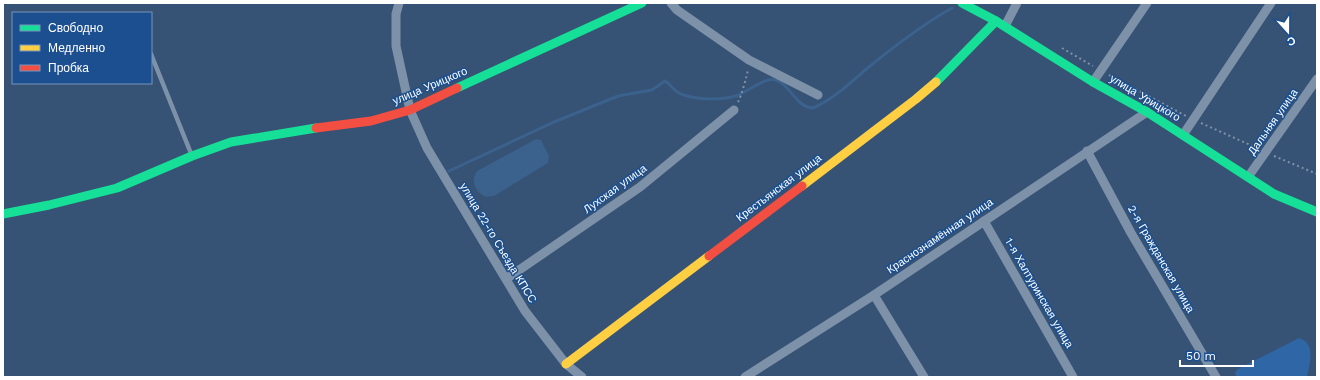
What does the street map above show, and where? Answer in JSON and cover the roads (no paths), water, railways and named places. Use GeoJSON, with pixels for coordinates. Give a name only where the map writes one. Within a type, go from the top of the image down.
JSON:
{"type":"FeatureCollection","features":[{"type":"Feature","properties":{"kind":"main road","name":"улица Урицкого"},"geometry":{"type":"LineString","coordinates":[[3,214],[49,205],[117,188],[192,156],[231,142],[293,131],[371,120],[410,110],[642,3]]}},
{"type":"Feature","properties":{"kind":"main road","name":"улица Урицкого"},"geometry":{"type":"LineString","coordinates":[[962,3],[1006,26],[1093,82],[1147,112],[1274,194],[1317,212]]}},
{"type":"Feature","properties":{"kind":"main road","name":"Крестьянская улица"},"geometry":{"type":"LineString","coordinates":[[566,364],[916,99],[949,70],[996,21]]}},
{"type":"Feature","properties":{"kind":"street","name":"улица 22-го Съезда КПСС"},"geometry":{"type":"LineString","coordinates":[[400,3],[396,14],[396,46],[410,110],[427,148],[525,312],[566,364],[582,377]]}},
{"type":"Feature","properties":{"kind":"street"},"geometry":{"type":"LineString","coordinates":[[671,3],[677,10],[749,60],[818,95]]}},
{"type":"Feature","properties":{"kind":"street"},"geometry":{"type":"LineString","coordinates":[[1006,26],[1017,3]]}},
{"type":"Feature","properties":{"kind":"street"},"geometry":{"type":"LineString","coordinates":[[1093,82],[1147,3]]}},
{"type":"Feature","properties":{"kind":"street"},"geometry":{"type":"LineString","coordinates":[[1183,135],[1271,3]]}},
{"type":"Feature","properties":{"kind":"street","name":"Дальняя улица"},"geometry":{"type":"LineString","coordinates":[[1248,178],[1317,79]]}},
{"type":"Feature","properties":{"kind":"street","name":"Лухская улица"},"geometry":{"type":"LineString","coordinates":[[506,280],[640,188],[734,110]]}},
{"type":"Feature","properties":{"kind":"street","name":"Краснознамённая улица"},"geometry":{"type":"LineString","coordinates":[[745,377],[874,295],[1147,112]]}},
{"type":"Feature","properties":{"kind":"street","name":"2-я Гражданская улица"},"geometry":{"type":"LineString","coordinates":[[1087,151],[1131,232],[1216,377]]}},
{"type":"Feature","properties":{"kind":"street","name":"1-я Халтуринская улица"},"geometry":{"type":"LineString","coordinates":[[984,221],[1073,377]]}},
{"type":"Feature","properties":{"kind":"street"},"geometry":{"type":"LineString","coordinates":[[874,295],[924,377]]}},
{"type":"Feature","properties":{"kind":"lane"},"geometry":{"type":"LineString","coordinates":[[152,56],[192,156]]}},
{"type":"Feature","properties":{"kind":"waterway"},"geometry":{"type":"LineString","coordinates":[[449,171],[554,122],[618,96],[652,90],[665,81],[680,94],[690,97],[710,99],[736,96],[761,83],[775,80],[785,86],[802,104],[813,108],[836,95],[910,35],[952,8]]}}]}
